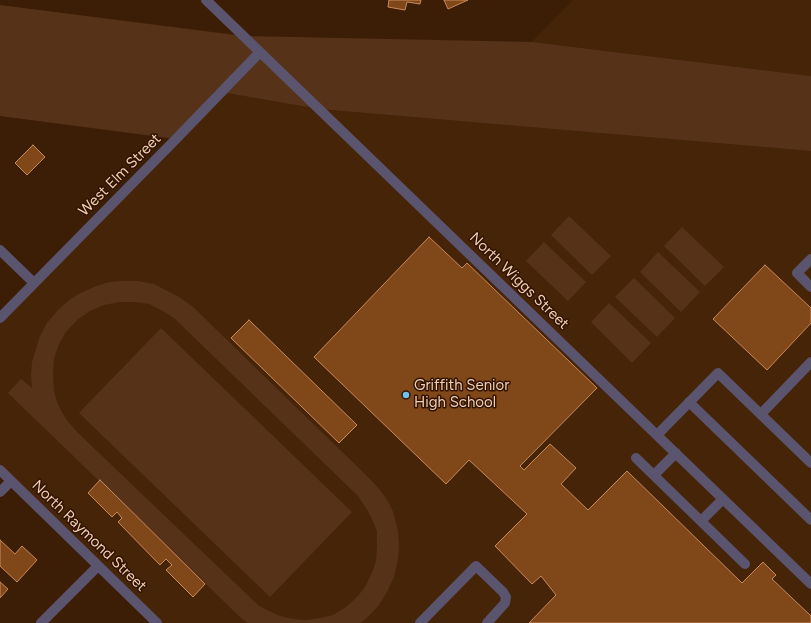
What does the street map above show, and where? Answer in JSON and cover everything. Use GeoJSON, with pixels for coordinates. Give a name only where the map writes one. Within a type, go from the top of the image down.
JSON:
{"type":"FeatureCollection","features":[{"type":"Feature","properties":{"kind":"street","name":"North Wiggs Street"},"geometry":{"type":"LineString","coordinates":[[206,0],[811,584]]}},
{"type":"Feature","properties":{"kind":"street","name":"West Elm Street"},"geometry":{"type":"LineString","coordinates":[[0,318],[260,52]]}},
{"type":"Feature","properties":{"kind":"street"},"geometry":{"type":"LineString","coordinates":[[0,250],[34,283]]}},
{"type":"Feature","properties":{"kind":"street"},"geometry":{"type":"LineString","coordinates":[[811,259],[797,273],[811,287]]}},
{"type":"Feature","properties":{"kind":"street"},"geometry":{"type":"LineString","coordinates":[[761,414],[811,362]]}},
{"type":"Feature","properties":{"kind":"street"},"geometry":{"type":"LineString","coordinates":[[657,435],[718,373],[811,463]]}},
{"type":"Feature","properties":{"kind":"street"},"geometry":{"type":"LineString","coordinates":[[689,402],[811,520]]}},
{"type":"Feature","properties":{"kind":"street"},"geometry":{"type":"LineString","coordinates":[[654,475],[676,453]]}},
{"type":"Feature","properties":{"kind":"street"},"geometry":{"type":"LineString","coordinates":[[636,458],[745,564]]}},
{"type":"Feature","properties":{"kind":"street","name":"North Raymond Street"},"geometry":{"type":"LineString","coordinates":[[0,470],[157,623]]}},
{"type":"Feature","properties":{"kind":"street"},"geometry":{"type":"LineString","coordinates":[[0,492],[11,481]]}},
{"type":"Feature","properties":{"kind":"street"},"geometry":{"type":"LineString","coordinates":[[702,521],[723,499]]}},
{"type":"Feature","properties":{"kind":"street"},"geometry":{"type":"LineString","coordinates":[[41,623],[98,566]]}},
{"type":"Feature","properties":{"kind":"street"},"geometry":{"type":"LineString","coordinates":[[420,623],[476,566],[504,592],[506,597],[504,603],[487,623]]}},
{"type":"Feature","properties":{"kind":"shaded area"},"geometry":{"type":"Polygon","coordinates":[[[573,0],[811,0],[811,76],[532,42],[573,0]]]}},
{"type":"Feature","properties":{"kind":"shaded area"},"geometry":{"type":"Polygon","coordinates":[[[0,5],[243,36],[532,42],[811,76],[811,151],[319,109],[215,91],[176,139],[0,116],[0,5]]]}},
{"type":"Feature","properties":{"kind":"shaded area","name":"Griffith Senior High School"},"geometry":{"type":"Polygon","coordinates":[[[215,91],[319,109],[811,151],[811,623],[156,623],[0,473],[0,318],[176,139],[215,91]]]}},
{"type":"Feature","properties":{"kind":"shaded area"},"geometry":{"type":"Polygon","coordinates":[[[569,216],[611,256],[592,275],[551,235],[569,216]]]}},
{"type":"Feature","properties":{"kind":"shaded area"},"geometry":{"type":"Polygon","coordinates":[[[682,227],[724,267],[705,286],[664,246],[682,227]]]}},
{"type":"Feature","properties":{"kind":"shaded area"},"geometry":{"type":"Polygon","coordinates":[[[544,242],[586,282],[568,301],[526,261],[544,242]]]}},
{"type":"Feature","properties":{"kind":"shaded area"},"geometry":{"type":"Polygon","coordinates":[[[658,252],[700,292],[681,312],[640,272],[658,252]]]}},
{"type":"Feature","properties":{"kind":"shaded area"},"geometry":{"type":"Polygon","coordinates":[[[634,278],[675,318],[657,337],[615,297],[634,278]]]}},
{"type":"Feature","properties":{"kind":"shaded area"},"geometry":{"type":"Polygon","coordinates":[[[138,281],[154,284],[179,297],[192,306],[380,490],[388,501],[394,514],[398,531],[398,560],[394,577],[387,592],[379,605],[368,617],[360,623],[248,623],[241,618],[8,393],[21,379],[32,388],[32,362],[40,336],[47,323],[57,311],[80,293],[109,282],[138,281]],[[120,302],[104,305],[90,311],[77,320],[66,332],[58,346],[54,359],[53,374],[54,391],[58,405],[66,419],[76,431],[258,605],[280,616],[307,620],[333,615],[346,607],[365,587],[376,561],[377,531],[372,519],[358,496],[175,319],[149,304],[120,302]]]}},
{"type":"Feature","properties":{"kind":"shaded area"},"geometry":{"type":"Polygon","coordinates":[[[609,303],[651,343],[632,363],[591,322],[609,303]]]}},
{"type":"Feature","properties":{"kind":"shaded area"},"geometry":{"type":"Polygon","coordinates":[[[161,328],[352,512],[270,597],[79,413],[161,328]]]}},
{"type":"Feature","properties":{"kind":"building"},"geometry":{"type":"Polygon","coordinates":[[[389,0],[421,0],[420,4],[407,2],[405,10],[388,7],[389,0]]]}},
{"type":"Feature","properties":{"kind":"building"},"geometry":{"type":"Polygon","coordinates":[[[444,0],[468,0],[448,9],[444,0]]]}},
{"type":"Feature","properties":{"kind":"building"},"geometry":{"type":"Polygon","coordinates":[[[33,145],[45,157],[27,175],[15,163],[33,145]]]}},
{"type":"Feature","properties":{"kind":"building"},"geometry":{"type":"Polygon","coordinates":[[[429,237],[462,268],[467,263],[597,388],[520,466],[524,470],[550,444],[576,468],[561,484],[588,510],[627,471],[742,583],[763,562],[776,575],[772,579],[811,616],[811,623],[529,623],[556,595],[541,576],[532,584],[495,546],[527,514],[469,460],[446,484],[314,357],[429,237]]]}},
{"type":"Feature","properties":{"kind":"building"},"geometry":{"type":"Polygon","coordinates":[[[765,265],[811,308],[811,323],[767,370],[713,319],[765,265]]]}},
{"type":"Feature","properties":{"kind":"building"},"geometry":{"type":"Polygon","coordinates":[[[249,320],[357,425],[339,443],[231,338],[249,320]]]}},
{"type":"Feature","properties":{"kind":"building"},"geometry":{"type":"Polygon","coordinates":[[[100,480],[205,584],[193,597],[166,570],[172,565],[166,559],[160,565],[118,522],[122,518],[117,512],[112,517],[88,493],[100,480]]]}},
{"type":"Feature","properties":{"kind":"building"},"geometry":{"type":"Polygon","coordinates":[[[0,540],[15,554],[22,546],[37,560],[17,582],[0,566],[0,540]]]}},
{"type":"Feature","properties":{"kind":"building"},"geometry":{"type":"Polygon","coordinates":[[[0,582],[8,589],[0,598],[0,582]]]}},
{"type":"Feature","properties":{"kind":"place","name":"Griffith Senior High School"},"geometry":{"type":"Point","coordinates":[406,395]}}]}
